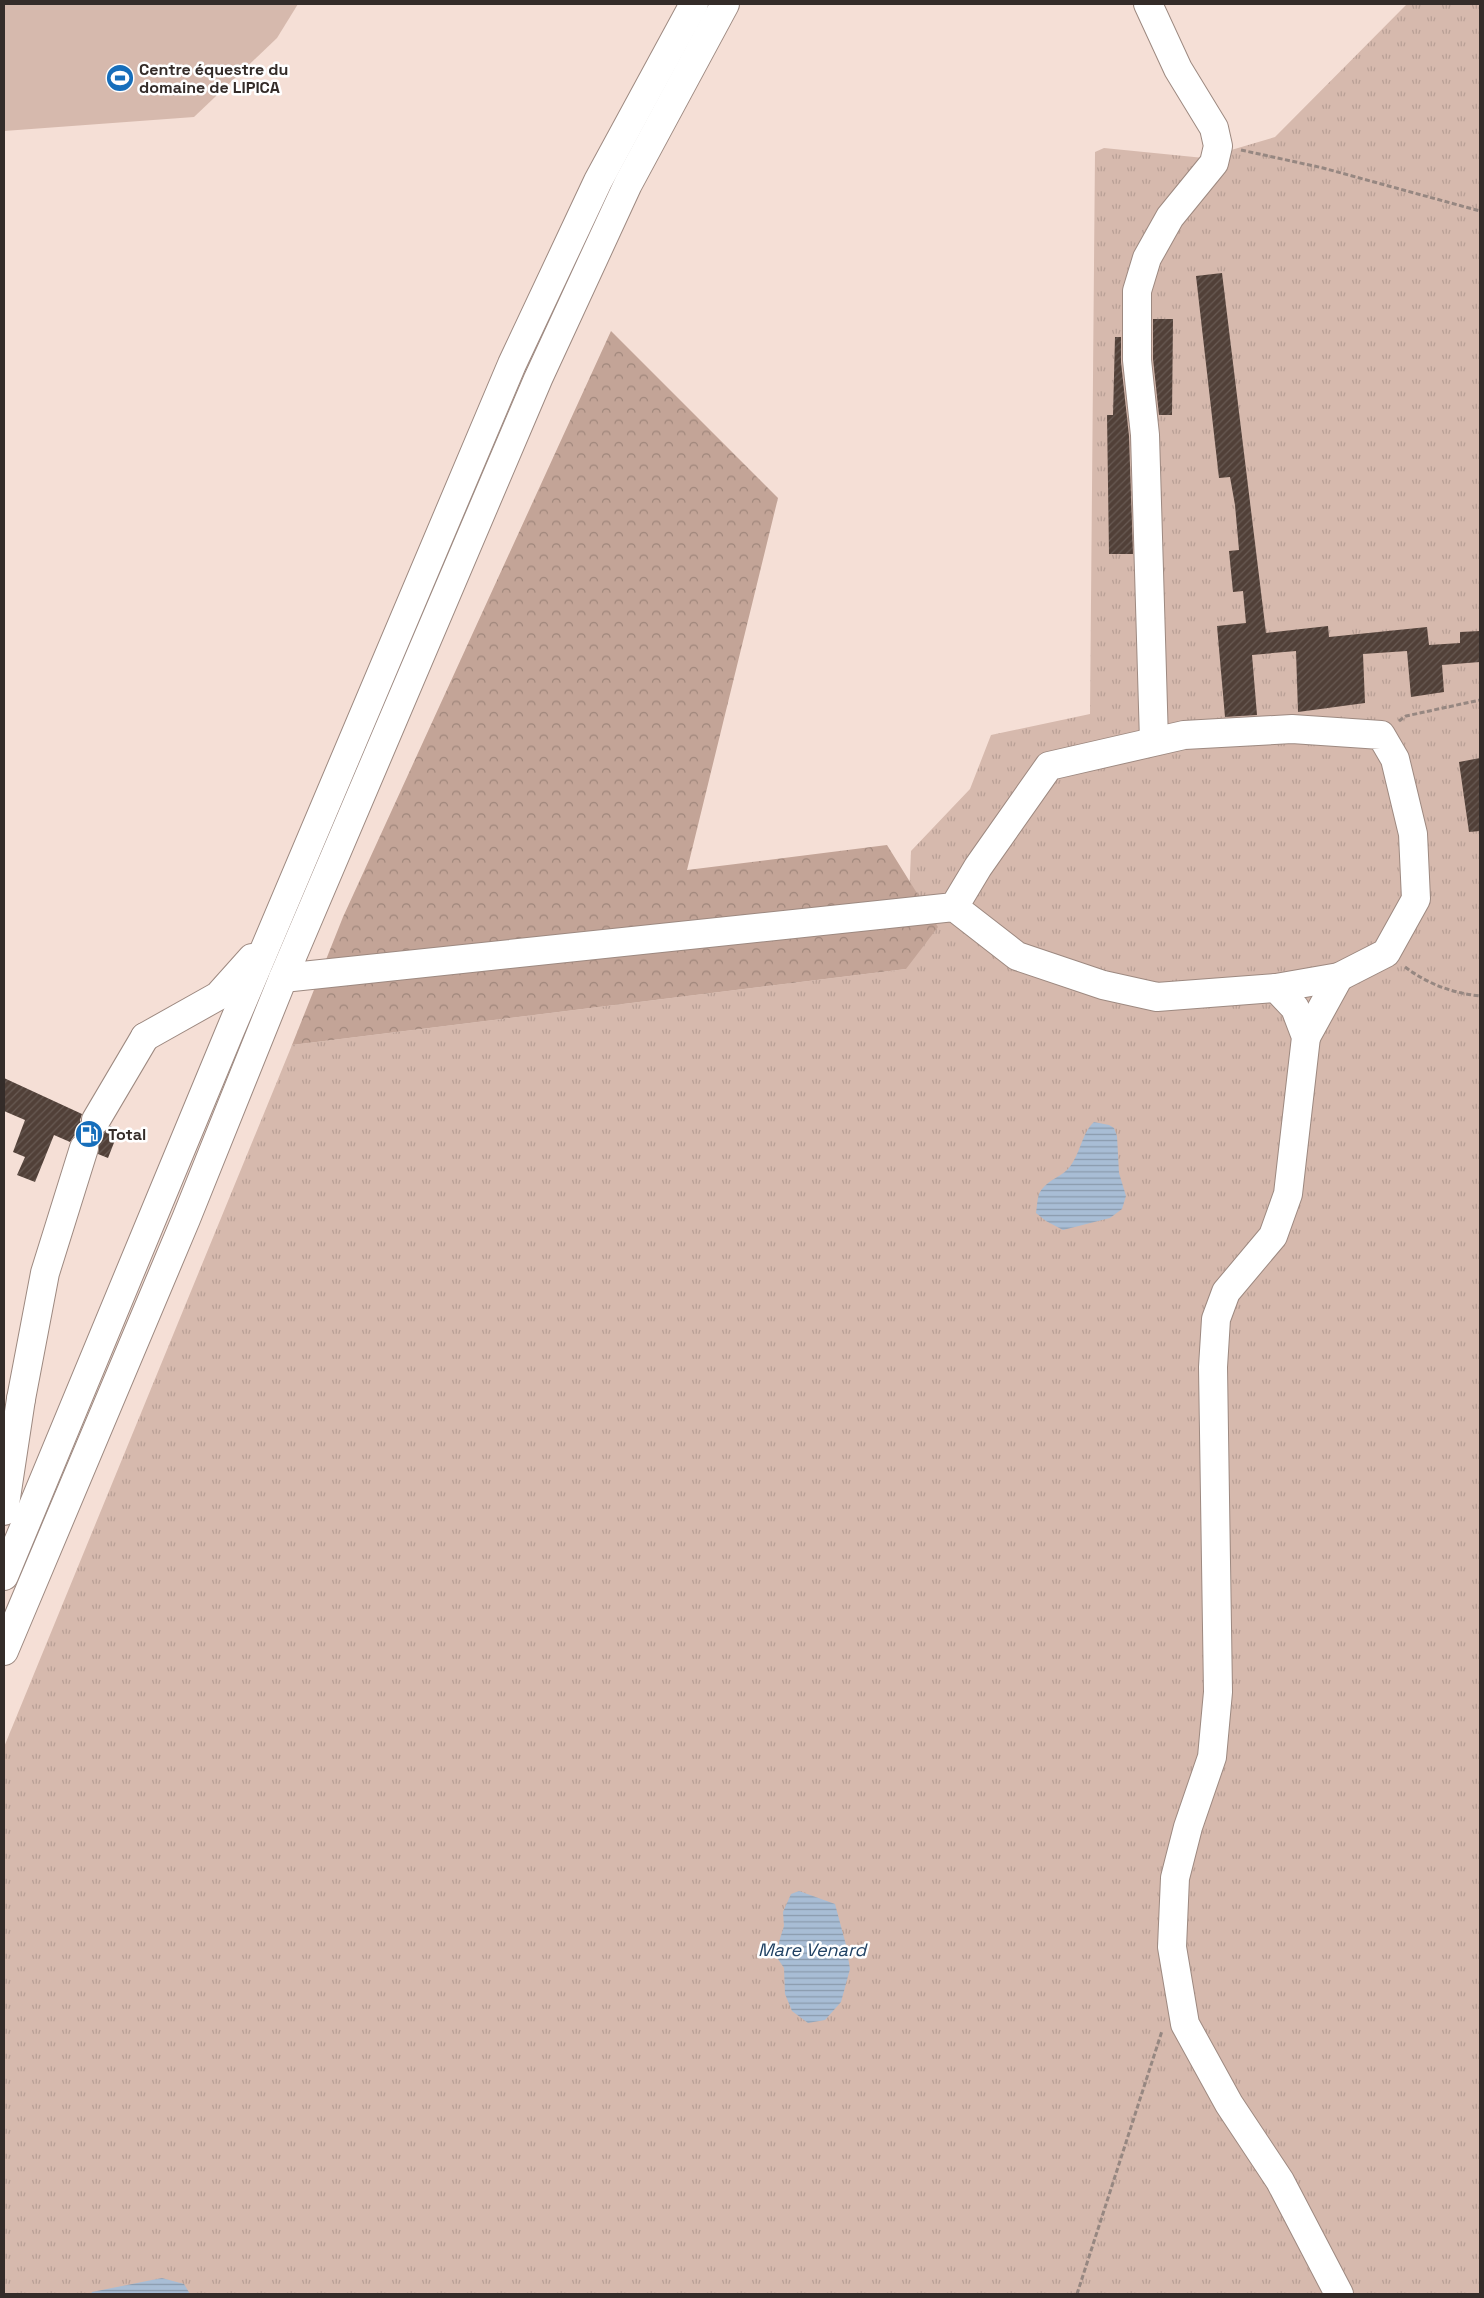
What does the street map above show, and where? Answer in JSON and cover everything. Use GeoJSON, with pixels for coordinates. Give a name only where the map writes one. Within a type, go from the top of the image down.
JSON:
{"type":"FeatureCollection","features":[{"type":"Feature","properties":{"kind":"main road"},"geometry":{"type":"LineString","coordinates":[[4,1576],[269,938],[512,364],[598,181],[694,4]]}},
{"type":"Feature","properties":{"kind":"main road"},"geometry":{"type":"LineString","coordinates":[[4,1651],[186,1219],[283,978],[542,370],[628,184],[725,4]]}},
{"type":"Feature","properties":{"kind":"main road"},"geometry":{"type":"LineString","coordinates":[[1148,4],[1178,69],[1214,128],[1218,146],[1214,163],[1170,217],[1147,258],[1137,291],[1137,360],[1145,434],[1154,741]]}},
{"type":"Feature","properties":{"kind":"main road"},"geometry":{"type":"LineString","coordinates":[[283,978],[954,907],[1017,956],[1103,985],[1157,996],[1276,988],[1339,977],[1386,953],[1416,899],[1413,834],[1395,759],[1381,735],[1292,729],[1184,735],[1049,766],[978,867],[954,907]]}},
{"type":"Feature","properties":{"kind":"main road"},"geometry":{"type":"LineString","coordinates":[[96,1120],[145,1038],[218,996],[269,938]]}},
{"type":"Feature","properties":{"kind":"main road"},"geometry":{"type":"LineString","coordinates":[[1339,977],[1306,1037],[1288,1194],[1273,1236],[1226,1292],[1216,1319],[1213,1368],[1218,1692],[1212,1756],[1188,1827],[1175,1878],[1172,1947],[1185,2024],[1229,2104],[1280,2181],[1339,2294]]}},
{"type":"Feature","properties":{"kind":"main road"},"geometry":{"type":"LineString","coordinates":[[1276,988],[1295,1008],[1306,1037]]}},
{"type":"Feature","properties":{"kind":"main road"},"geometry":{"type":"LineString","coordinates":[[4,1510],[21,1399],[45,1273],[84,1148]]}},
{"type":"Feature","properties":{"kind":"path"},"geometry":{"type":"LineString","coordinates":[[1218,146],[1323,168],[1480,210]]}},
{"type":"Feature","properties":{"kind":"path"},"geometry":{"type":"LineString","coordinates":[[1381,735],[1406,716],[1480,700]]}},
{"type":"Feature","properties":{"kind":"path"},"geometry":{"type":"LineString","coordinates":[[1386,953],[1423,980],[1458,994],[1480,996]]}},
{"type":"Feature","properties":{"kind":"path"},"geometry":{"type":"LineString","coordinates":[[1077,2294],[1163,2028]]}},
{"type":"Feature","properties":{"kind":"green space","name":"Centre équestre du domaine de LIPICA"},"geometry":{"type":"Polygon","coordinates":[[[4,4],[298,4],[277,38],[194,117],[4,131],[4,4]]]}},
{"type":"Feature","properties":{"kind":"green space"},"geometry":{"type":"Polygon","coordinates":[[[1407,4],[1480,4],[1480,2294],[4,2294],[4,1747],[292,1045],[906,969],[911,851],[970,789],[991,735],[1090,714],[1095,152],[1104,148],[1204,158],[1275,137],[1407,4]]]}},
{"type":"Feature","properties":{"kind":"green space"},"geometry":{"type":"Polygon","coordinates":[[[611,331],[778,498],[687,870],[887,845],[938,927],[906,969],[292,1045],[343,917],[611,331]]]}},
{"type":"Feature","properties":{"kind":"water"},"geometry":{"type":"Polygon","coordinates":[[[1094,1122],[1114,1128],[1117,1136],[1119,1173],[1126,1196],[1122,1209],[1110,1218],[1063,1230],[1036,1213],[1038,1196],[1048,1183],[1068,1169],[1076,1157],[1086,1132],[1094,1122]]]}},
{"type":"Feature","properties":{"kind":"water","name":"Mare Venard"},"geometry":{"type":"Polygon","coordinates":[[[799,1891],[835,1904],[850,1969],[841,2002],[825,2020],[808,2023],[792,2011],[785,1994],[784,1968],[778,1959],[779,1942],[784,1926],[783,1912],[791,1894],[799,1891]]]}},
{"type":"Feature","properties":{"kind":"water"},"geometry":{"type":"Polygon","coordinates":[[[162,2278],[184,2284],[190,2294],[91,2294],[92,2292],[162,2278]]]}},
{"type":"Feature","properties":{"kind":"building"},"geometry":{"type":"Polygon","coordinates":[[[1222,273],[1266,633],[1328,626],[1329,637],[1427,627],[1429,645],[1460,643],[1460,632],[1480,631],[1480,662],[1442,665],[1444,692],[1411,697],[1407,651],[1363,654],[1365,703],[1298,712],[1296,651],[1252,655],[1257,715],[1225,717],[1217,626],[1246,623],[1243,591],[1233,592],[1229,551],[1239,550],[1235,505],[1230,477],[1219,478],[1196,276],[1222,273]]]}},
{"type":"Feature","properties":{"kind":"building"},"geometry":{"type":"Polygon","coordinates":[[[1153,319],[1173,319],[1172,415],[1159,415],[1153,359],[1153,319]]]}},
{"type":"Feature","properties":{"kind":"building"},"geometry":{"type":"Polygon","coordinates":[[[1115,337],[1121,337],[1121,362],[1129,436],[1133,554],[1109,554],[1107,415],[1113,415],[1115,337]]]}},
{"type":"Feature","properties":{"kind":"building"},"geometry":{"type":"Polygon","coordinates":[[[1480,758],[1480,831],[1469,832],[1459,762],[1480,758]]]}},
{"type":"Feature","properties":{"kind":"building"},"geometry":{"type":"Polygon","coordinates":[[[4,1078],[82,1114],[80,1120],[82,1127],[88,1133],[80,1133],[74,1136],[70,1142],[54,1135],[35,1182],[17,1175],[25,1157],[13,1152],[25,1120],[4,1111],[4,1078]]]}},
{"type":"Feature","properties":{"kind":"building"},"geometry":{"type":"Polygon","coordinates":[[[110,1126],[119,1130],[108,1158],[98,1154],[99,1144],[91,1134],[103,1134],[110,1126]]]}},
{"type":"Feature","properties":{"kind":"place","name":"Centre équestre du domaine de LIPICA"},"geometry":{"type":"Point","coordinates":[120,78]}},
{"type":"Feature","properties":{"kind":"place","name":"Total"},"geometry":{"type":"Point","coordinates":[89,1134]}}]}
